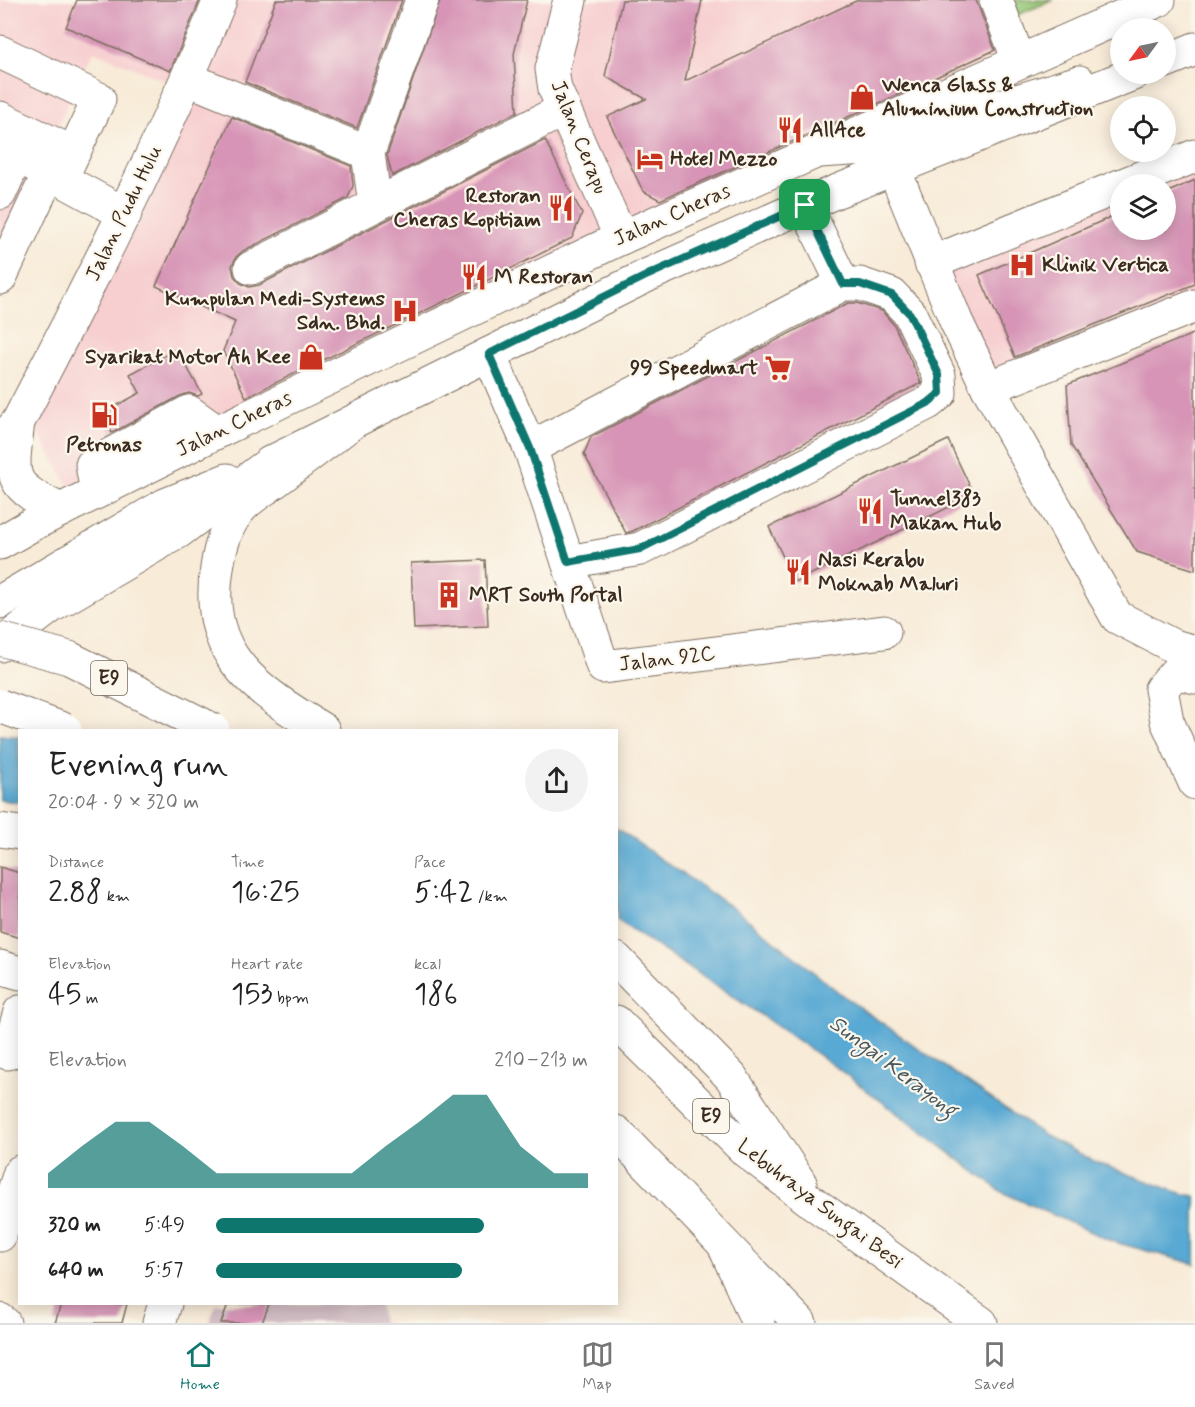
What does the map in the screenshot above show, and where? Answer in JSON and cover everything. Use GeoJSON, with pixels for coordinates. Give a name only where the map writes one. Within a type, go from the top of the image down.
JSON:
{"type":"FeatureCollection","features":[{"type":"Feature","properties":{"kind":"main road","name":"Jalan Pudu Hulu"},"geometry":{"type":"LineString","coordinates":[[61,510],[33,497],[20,486],[13,467],[6,424],[125,214],[189,79],[220,0]]}},
{"type":"Feature","properties":{"kind":"main road"},"geometry":{"type":"LineString","coordinates":[[375,205],[368,153],[422,0]]}},
{"type":"Feature","properties":{"kind":"main road","name":"Jalan Cerapu"},"geometry":{"type":"LineString","coordinates":[[570,0],[552,69],[555,88],[621,238]]}},
{"type":"Feature","properties":{"kind":"main road"},"geometry":{"type":"LineString","coordinates":[[996,0],[1019,61]]}},
{"type":"Feature","properties":{"kind":"main road","name":"Jalan Cheras"},"geometry":{"type":"LineString","coordinates":[[0,543],[216,432],[621,238],[1159,0]]}},
{"type":"Feature","properties":{"kind":"main road"},"geometry":{"type":"LineString","coordinates":[[1176,52],[1195,47]]}},
{"type":"Feature","properties":{"kind":"main road"},"geometry":{"type":"LineString","coordinates":[[1176,56],[1195,47]]}},
{"type":"Feature","properties":{"kind":"main road"},"geometry":{"type":"LineString","coordinates":[[0,52],[99,99],[0,278]]}},
{"type":"Feature","properties":{"kind":"main road"},"geometry":{"type":"LineString","coordinates":[[815,152],[881,147],[978,113],[1110,72]]}},
{"type":"Feature","properties":{"kind":"main road"},"geometry":{"type":"LineString","coordinates":[[189,79],[368,153]]}},
{"type":"Feature","properties":{"kind":"main road"},"geometry":{"type":"LineString","coordinates":[[0,602],[165,506],[270,463],[648,275],[835,192],[1110,83]]}},
{"type":"Feature","properties":{"kind":"main road"},"geometry":{"type":"LineString","coordinates":[[251,268],[563,110]]}},
{"type":"Feature","properties":{"kind":"main road"},"geometry":{"type":"LineString","coordinates":[[835,192],[978,113]]}},
{"type":"Feature","properties":{"kind":"main road"},"geometry":{"type":"LineString","coordinates":[[0,118],[61,169],[125,214]]}},
{"type":"Feature","properties":{"kind":"main road"},"geometry":{"type":"LineString","coordinates":[[0,193],[9,151],[61,169]]}},
{"type":"Feature","properties":{"kind":"main road"},"geometry":{"type":"LineString","coordinates":[[1150,174],[1195,156]]}},
{"type":"Feature","properties":{"kind":"main road"},"geometry":{"type":"LineString","coordinates":[[894,168],[931,263],[988,388],[1117,617],[1173,646],[1195,652]]}},
{"type":"Feature","properties":{"kind":"main road"},"geometry":{"type":"LineString","coordinates":[[931,263],[1110,190]]}},
{"type":"Feature","properties":{"kind":"main road"},"geometry":{"type":"LineString","coordinates":[[805,205],[843,284]]}},
{"type":"Feature","properties":{"kind":"main road"},"geometry":{"type":"LineString","coordinates":[[530,448],[843,284],[860,284],[892,295],[910,314],[939,375],[940,393],[928,403],[640,549],[568,562]]}},
{"type":"Feature","properties":{"kind":"main road"},"geometry":{"type":"LineString","coordinates":[[988,388],[1195,306]]}},
{"type":"Feature","properties":{"kind":"main road","name":"Jalan 92C"},"geometry":{"type":"LineString","coordinates":[[489,354],[530,448],[603,667],[884,632]]}},
{"type":"Feature","properties":{"kind":"main road"},"geometry":{"type":"LineString","coordinates":[[321,729],[283,705],[245,675],[218,627],[214,599],[216,576],[219,552],[227,530],[241,508],[353,422]]}},
{"type":"Feature","properties":{"kind":"main road"},"geometry":{"type":"LineString","coordinates":[[0,642],[50,607],[178,532],[270,463]]}},
{"type":"Feature","properties":{"kind":"main road","name":"E9"},"geometry":{"type":"LineString","coordinates":[[0,642],[69,658],[211,729]]}},
{"type":"Feature","properties":{"kind":"main road"},"geometry":{"type":"LineString","coordinates":[[1195,677],[1176,672],[1161,689],[1167,721],[1195,783]]}},
{"type":"Feature","properties":{"kind":"main road"},"geometry":{"type":"LineString","coordinates":[[0,706],[62,729]]}},
{"type":"Feature","properties":{"kind":"main road"},"geometry":{"type":"LineString","coordinates":[[0,830],[18,833]]}},
{"type":"Feature","properties":{"kind":"main road"},"geometry":{"type":"LineString","coordinates":[[618,960],[731,1077],[812,1202]]}},
{"type":"Feature","properties":{"kind":"main road"},"geometry":{"type":"LineString","coordinates":[[0,967],[18,972]]}},
{"type":"Feature","properties":{"kind":"main road"},"geometry":{"type":"LineString","coordinates":[[0,1050],[8,1053],[18,1019]]}},
{"type":"Feature","properties":{"kind":"main road","name":"Lebuhraya Sungai Besi"},"geometry":{"type":"LineString","coordinates":[[618,1024],[747,1152],[812,1202],[981,1323]]}},
{"type":"Feature","properties":{"kind":"main road"},"geometry":{"type":"LineString","coordinates":[[618,1134],[800,1323]]}},
{"type":"Feature","properties":{"kind":"main road"},"geometry":{"type":"LineString","coordinates":[[618,1149],[676,1195]]}},
{"type":"Feature","properties":{"kind":"main road"},"geometry":{"type":"LineString","coordinates":[[0,1235],[18,1178]]}},
{"type":"Feature","properties":{"kind":"main road"},"geometry":{"type":"LineString","coordinates":[[723,1244],[758,1323]]}},
{"type":"Feature","properties":{"kind":"main road"},"geometry":{"type":"LineString","coordinates":[[159,1323],[165,1305]]}},
{"type":"Feature","properties":{"kind":"main road"},"geometry":{"type":"LineString","coordinates":[[0,1320],[4,1323]]}},
{"type":"Feature","properties":{"kind":"shaded area"},"geometry":{"type":"Polygon","coordinates":[[[0,0],[210,0],[175,85],[93,51],[0,248],[0,0]]]}},
{"type":"Feature","properties":{"kind":"shaded area"},"geometry":{"type":"Polygon","coordinates":[[[232,0],[988,0],[1008,50],[71,490],[31,420],[232,0]]]}},
{"type":"Feature","properties":{"kind":"shaded area"},"geometry":{"type":"Polygon","coordinates":[[[1195,164],[1195,299],[991,382],[941,267],[1110,198],[1110,240],[1176,240],[1176,177],[1195,164]]]}},
{"type":"Feature","properties":{"kind":"shaded area"},"geometry":{"type":"Polygon","coordinates":[[[216,1305],[380,1305],[382,1323],[209,1323],[216,1305]]]}},
{"type":"Feature","properties":{"kind":"green space"},"geometry":{"type":"Polygon","coordinates":[[[1008,0],[1053,0],[1015,16],[1008,0]]]}},
{"type":"Feature","properties":{"kind":"water"},"geometry":{"type":"Polygon","coordinates":[[[0,735],[18,737],[18,802],[0,800],[0,735]]]}},
{"type":"Feature","properties":{"kind":"water","name":"Sungai Kerayong"},"geometry":{"type":"Polygon","coordinates":[[[618,829],[737,911],[846,998],[1045,1136],[1098,1163],[1180,1193],[1195,1196],[1195,1264],[1111,1241],[1002,1192],[837,1068],[618,921],[618,829]]]}},
{"type":"Feature","properties":{"kind":"building"},"geometry":{"type":"Polygon","coordinates":[[[77,0],[200,0],[170,71],[66,27],[77,0]]]}},
{"type":"Feature","properties":{"kind":"building"},"geometry":{"type":"Polygon","coordinates":[[[276,0],[402,0],[357,128],[245,82],[276,0]]]}},
{"type":"Feature","properties":{"kind":"building"},"geometry":{"type":"Polygon","coordinates":[[[440,0],[527,0],[514,54],[517,112],[392,176],[387,155],[440,0]]]}},
{"type":"Feature","properties":{"kind":"building"},"geometry":{"type":"Polygon","coordinates":[[[622,0],[702,0],[685,81],[858,0],[976,0],[995,50],[660,200],[643,191],[607,117],[646,99],[605,76],[622,0]]]}},
{"type":"Feature","properties":{"kind":"building"},"geometry":{"type":"Polygon","coordinates":[[[232,117],[351,166],[353,186],[348,198],[243,251],[236,257],[232,266],[234,276],[240,283],[249,287],[259,285],[545,140],[582,214],[572,238],[246,397],[223,351],[235,322],[156,286],[232,117]]]}},
{"type":"Feature","properties":{"kind":"building"},"geometry":{"type":"Polygon","coordinates":[[[1195,180],[1195,284],[1015,357],[979,275],[1110,217],[1110,240],[1176,240],[1176,189],[1195,180]]]}},
{"type":"Feature","properties":{"kind":"building"},"geometry":{"type":"Polygon","coordinates":[[[848,303],[857,303],[882,311],[894,325],[921,383],[626,533],[584,454],[591,437],[848,303]]]}},
{"type":"Feature","properties":{"kind":"building"},"geometry":{"type":"Polygon","coordinates":[[[1195,333],[1195,570],[1137,552],[1071,445],[1067,385],[1195,333]]]}},
{"type":"Feature","properties":{"kind":"building"},"geometry":{"type":"Polygon","coordinates":[[[177,349],[202,394],[198,396],[189,393],[180,396],[112,433],[101,414],[140,393],[130,374],[177,349]]]}},
{"type":"Feature","properties":{"kind":"building"},"geometry":{"type":"Polygon","coordinates":[[[948,440],[974,495],[795,582],[769,527],[948,440]]]}},
{"type":"Feature","properties":{"kind":"building","name":"MRT South Portal"},"geometry":{"type":"Polygon","coordinates":[[[485,560],[488,626],[414,629],[411,563],[485,560]]]}},
{"type":"Feature","properties":{"kind":"building"},"geometry":{"type":"Polygon","coordinates":[[[0,867],[18,872],[18,937],[0,932],[0,867]]]}},
{"type":"Feature","properties":{"kind":"building"},"geometry":{"type":"Polygon","coordinates":[[[61,1305],[127,1305],[122,1323],[55,1323],[61,1305]]]}},
{"type":"Feature","properties":{"kind":"building"},"geometry":{"type":"Polygon","coordinates":[[[228,1305],[269,1305],[262,1323],[221,1323],[228,1305]]]}},
{"type":"Feature","properties":{"kind":"place","name":"Wenca Glass & Aluminium Construction"},"geometry":{"type":"Point","coordinates":[862,97]}},
{"type":"Feature","properties":{"kind":"place","name":"AllAce"},"geometry":{"type":"Point","coordinates":[790,130]}},
{"type":"Feature","properties":{"kind":"place","name":"Hotel Mezzo"},"geometry":{"type":"Point","coordinates":[650,159]}},
{"type":"Feature","properties":{"kind":"place","name":"Restoran Cheras Kopitiam"},"geometry":{"type":"Point","coordinates":[561,208]}},
{"type":"Feature","properties":{"kind":"place","name":"Klinik Vertica"},"geometry":{"type":"Point","coordinates":[1022,265]}},
{"type":"Feature","properties":{"kind":"place","name":"M Restoran"},"geometry":{"type":"Point","coordinates":[474,277]}},
{"type":"Feature","properties":{"kind":"place","name":"Kumpulan Medi-Systems Sdn. Bhd."},"geometry":{"type":"Point","coordinates":[405,311]}},
{"type":"Feature","properties":{"kind":"place","name":"Syarikat Motor Ah Kee"},"geometry":{"type":"Point","coordinates":[311,357]}},
{"type":"Feature","properties":{"kind":"place","name":"99 Speedmart"},"geometry":{"type":"Point","coordinates":[778,368]}},
{"type":"Feature","properties":{"kind":"place","name":"Petronas"},"geometry":{"type":"Point","coordinates":[104,415]}},
{"type":"Feature","properties":{"kind":"place","name":"Tunnel383 Makan Hub"},"geometry":{"type":"Point","coordinates":[870,511]}},
{"type":"Feature","properties":{"kind":"place","name":"Nasi Kerabu Moknab Maluri"},"geometry":{"type":"Point","coordinates":[798,572]}},
{"type":"Feature","properties":{"kind":"place","name":"MRT South Portal"},"geometry":{"type":"Point","coordinates":[449,595]}},
{"type":"Feature","properties":{"kind":"route"},"geometry":{"type":"LineString","coordinates":[[805,205],[843,284],[860,284],[892,295],[910,314],[939,375],[940,393],[928,403],[640,549],[568,562],[530,448],[489,354],[648,275],[805,205]]}}]}
